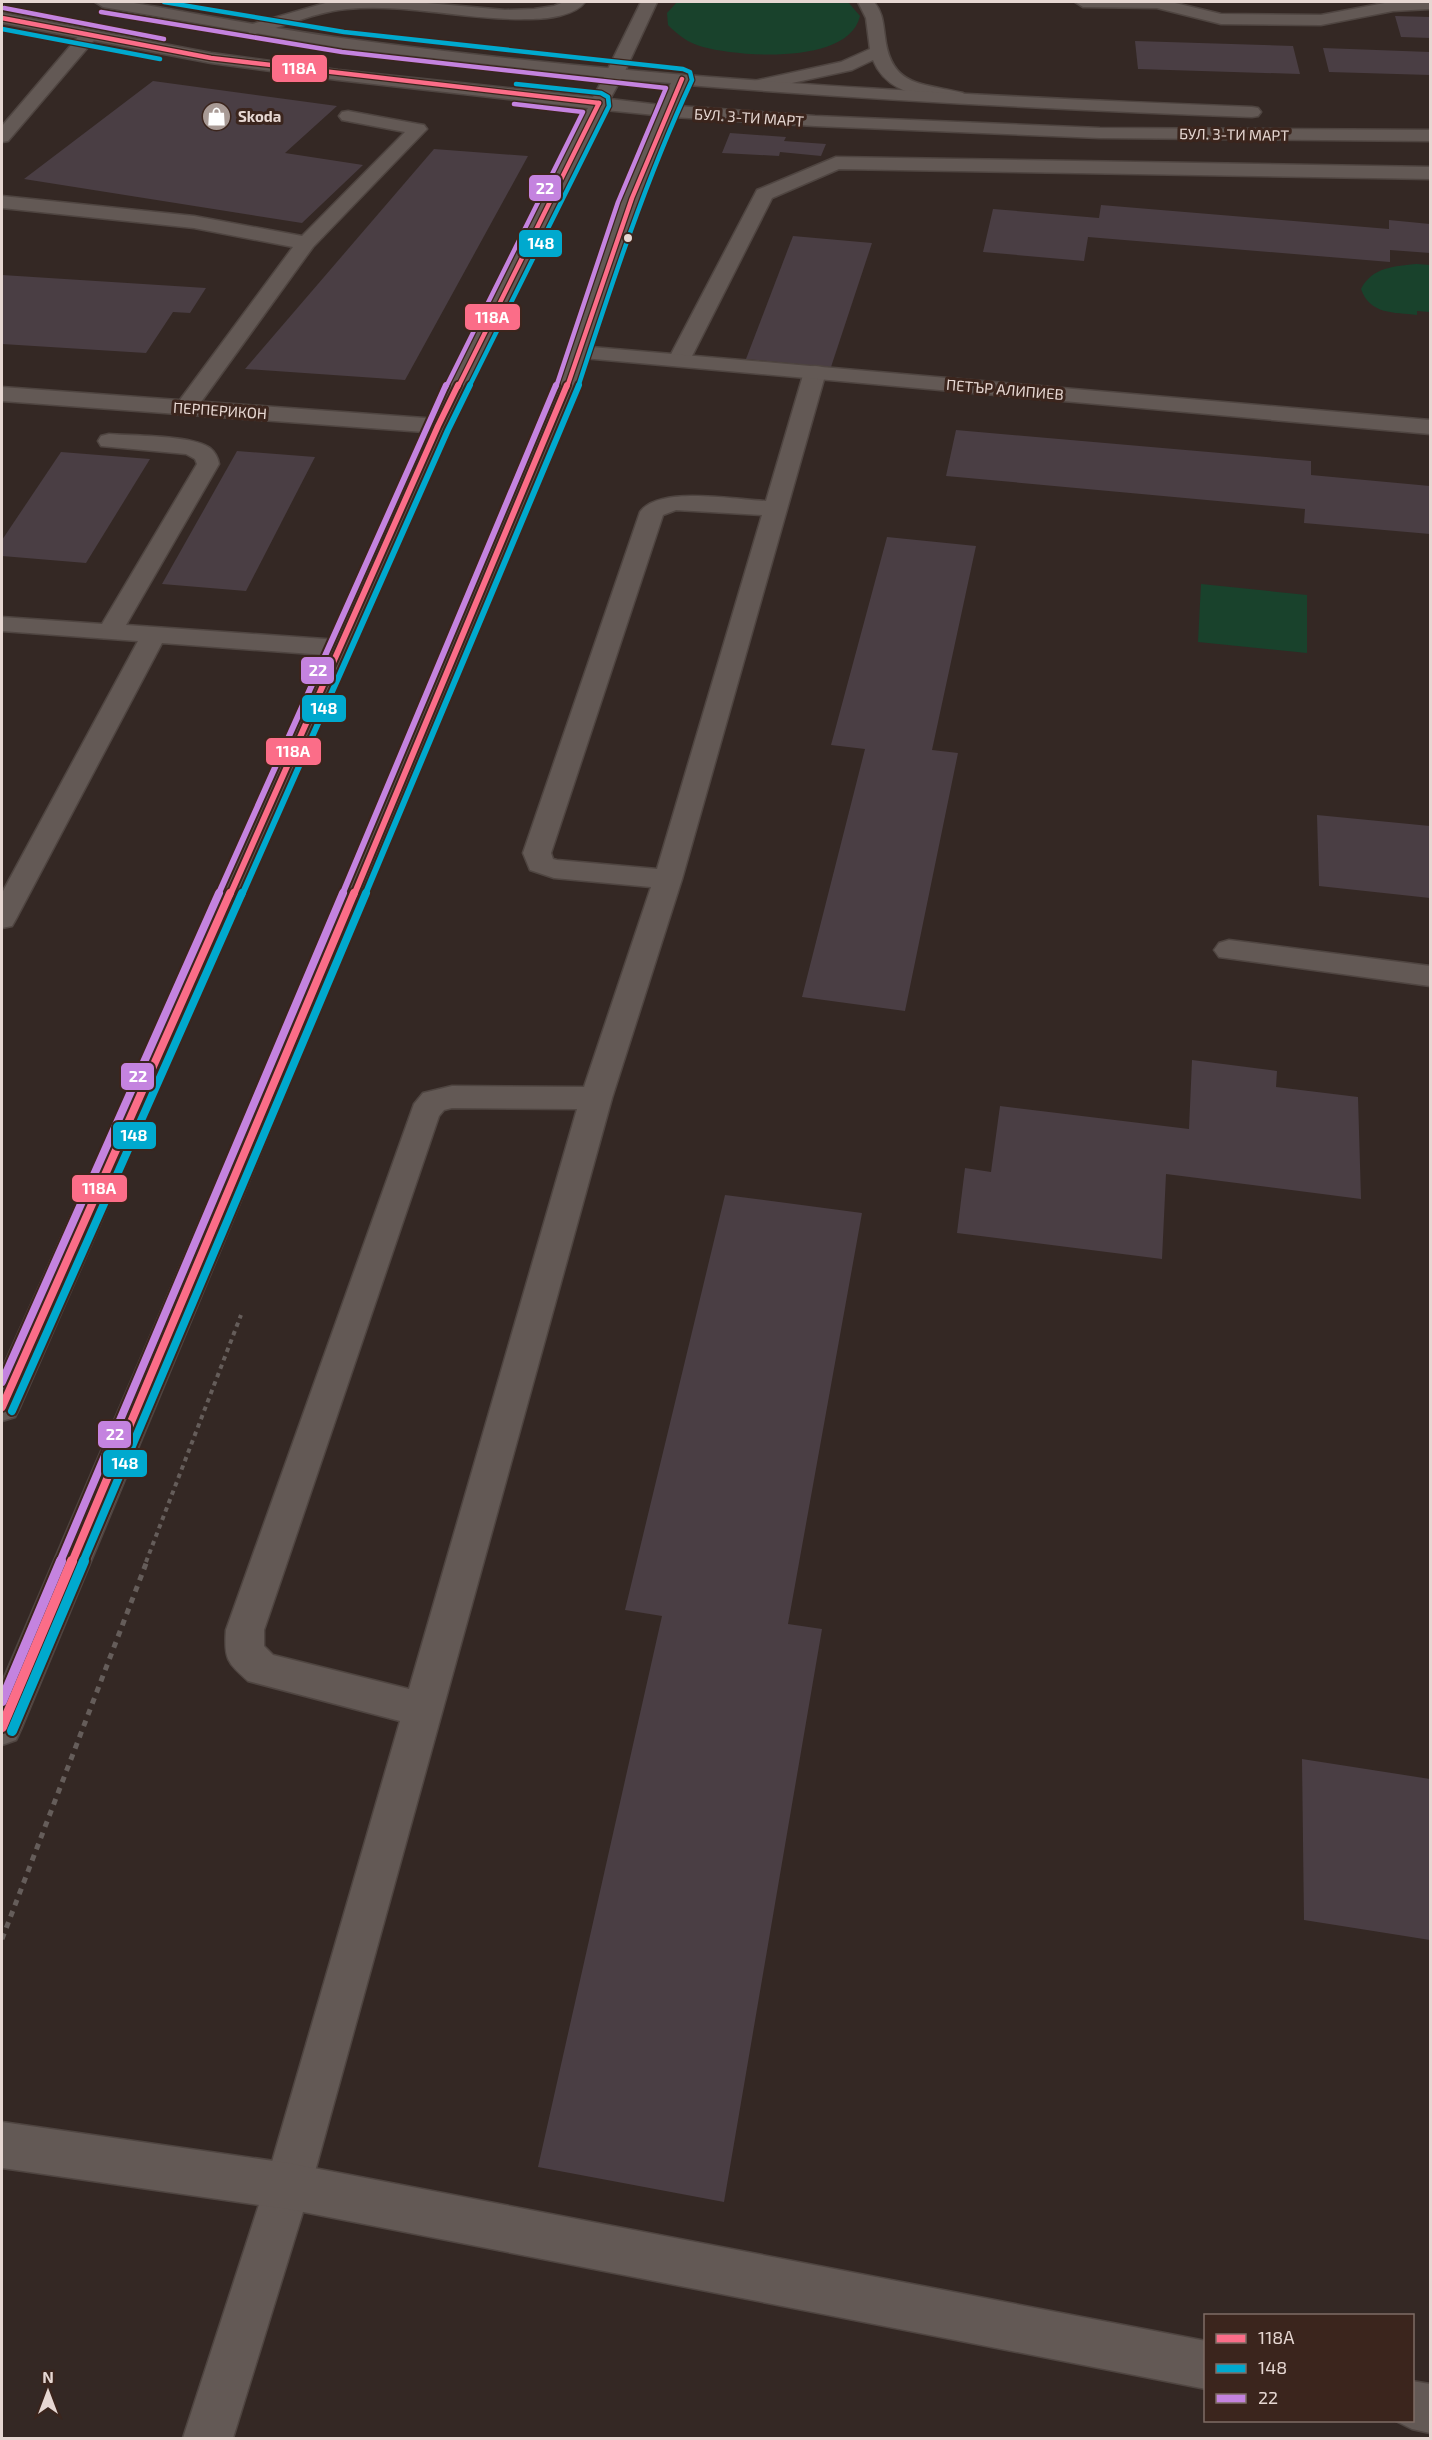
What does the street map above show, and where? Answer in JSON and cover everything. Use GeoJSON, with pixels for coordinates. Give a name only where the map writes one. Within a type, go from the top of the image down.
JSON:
{"type":"FeatureCollection","features":[{"type":"Feature","properties":{"kind":"street","name":"БУЛ. 3-ТИ МАРТ"},"geometry":{"type":"LineString","coordinates":[[103,2],[343,42],[682,80],[1115,107],[1272,113]]}},
{"type":"Feature","properties":{"kind":"street"},"geometry":{"type":"LineString","coordinates":[[211,58],[255,29],[323,3],[428,6],[508,15],[549,13],[567,9],[577,2]]}},
{"type":"Feature","properties":{"kind":"street"},"geometry":{"type":"LineString","coordinates":[[2,1407],[438,426],[650,2]]}},
{"type":"Feature","properties":{"kind":"street"},"geometry":{"type":"LineString","coordinates":[[866,2],[874,10],[877,52],[888,75],[918,90],[957,97]]}},
{"type":"Feature","properties":{"kind":"street"},"geometry":{"type":"LineString","coordinates":[[1083,2],[1157,3],[1221,19],[1321,20],[1393,6],[1431,4]]}},
{"type":"Feature","properties":{"kind":"street","name":"БУЛ. 3-ТИ МАРТ"},"geometry":{"type":"LineString","coordinates":[[2,18],[211,58],[668,111],[815,122],[1100,133],[1431,136]]}},
{"type":"Feature","properties":{"kind":"street"},"geometry":{"type":"LineString","coordinates":[[2,137],[89,35]]}},
{"type":"Feature","properties":{"kind":"street"},"geometry":{"type":"LineString","coordinates":[[760,85],[846,66],[877,52]]}},
{"type":"Feature","properties":{"kind":"street"},"geometry":{"type":"LineString","coordinates":[[2,1727],[562,402],[608,262],[660,124],[682,80]]}},
{"type":"Feature","properties":{"kind":"street"},"geometry":{"type":"LineString","coordinates":[[185,408],[306,243],[418,129],[348,116]]}},
{"type":"Feature","properties":{"kind":"street"},"geometry":{"type":"LineString","coordinates":[[679,360],[764,194],[836,163],[1431,173]]}},
{"type":"Feature","properties":{"kind":"street"},"geometry":{"type":"LineString","coordinates":[[2,202],[194,222],[306,243]]}},
{"type":"Feature","properties":{"kind":"street","name":"ПЕТЪР АЛИПИЕВ"},"geometry":{"type":"LineString","coordinates":[[580,351],[1431,427]]}},
{"type":"Feature","properties":{"kind":"street"},"geometry":{"type":"LineString","coordinates":[[208,2439],[288,2186],[596,1098],[668,879],[815,372]]}},
{"type":"Feature","properties":{"kind":"street","name":"ПЕРПЕРИКОН"},"geometry":{"type":"LineString","coordinates":[[2,394],[438,426]]}},
{"type":"Feature","properties":{"kind":"street"},"geometry":{"type":"LineString","coordinates":[[110,441],[189,448],[203,454],[208,464],[110,631]]}},
{"type":"Feature","properties":{"kind":"street"},"geometry":{"type":"LineString","coordinates":[[668,879],[554,869],[540,864],[537,853],[652,512],[661,506],[676,503],[776,509]]}},
{"type":"Feature","properties":{"kind":"street"},"geometry":{"type":"LineString","coordinates":[[2,624],[339,648]]}},
{"type":"Feature","properties":{"kind":"street"},"geometry":{"type":"LineString","coordinates":[[2,919],[154,634]]}},
{"type":"Feature","properties":{"kind":"street"},"geometry":{"type":"LineString","coordinates":[[1229,950],[1431,976]]}},
{"type":"Feature","properties":{"kind":"street"},"geometry":{"type":"LineString","coordinates":[[424,1710],[262,1669],[244,1653],[245,1630],[425,1112],[434,1101],[452,1097],[596,1098]]}},
{"type":"Feature","properties":{"kind":"street"},"geometry":{"type":"LineString","coordinates":[[2,2145],[288,2186],[1204,2365]]}},
{"type":"Feature","properties":{"kind":"street"},"geometry":{"type":"LineString","coordinates":[[1414,2405],[1431,2408]]}},
{"type":"Feature","properties":{"kind":"green space"},"geometry":{"type":"Polygon","coordinates":[[[677,2],[848,2],[860,16],[852,32],[836,43],[815,50],[766,55],[720,51],[693,43],[668,25],[667,13],[677,2]]]}},
{"type":"Feature","properties":{"kind":"green space"},"geometry":{"type":"Polygon","coordinates":[[[1417,264],[1430,265],[1430,312],[1417,311],[1417,315],[1384,311],[1370,304],[1361,289],[1371,276],[1385,269],[1417,264]]]}},
{"type":"Feature","properties":{"kind":"green space"},"geometry":{"type":"Polygon","coordinates":[[[1201,584],[1307,595],[1307,653],[1198,642],[1201,584]]]}},
{"type":"Feature","properties":{"kind":"building"},"geometry":{"type":"Polygon","coordinates":[[[1395,16],[1430,17],[1430,38],[1401,37],[1395,16]]]}},
{"type":"Feature","properties":{"kind":"building"},"geometry":{"type":"Polygon","coordinates":[[[1135,41],[1293,46],[1300,74],[1138,69],[1135,41]]]}},
{"type":"Feature","properties":{"kind":"building"},"geometry":{"type":"Polygon","coordinates":[[[1323,48],[1430,52],[1430,75],[1329,72],[1323,48]]]}},
{"type":"Feature","properties":{"kind":"building"},"geometry":{"type":"Polygon","coordinates":[[[153,81],[337,106],[285,153],[363,165],[302,223],[24,179],[153,81]]]}},
{"type":"Feature","properties":{"kind":"building"},"geometry":{"type":"Polygon","coordinates":[[[730,133],[786,137],[784,141],[826,144],[821,156],[780,152],[779,156],[722,153],[730,133]]]}},
{"type":"Feature","properties":{"kind":"building"},"geometry":{"type":"Polygon","coordinates":[[[434,149],[528,156],[405,380],[245,369],[434,149]]]}},
{"type":"Feature","properties":{"kind":"building"},"geometry":{"type":"Polygon","coordinates":[[[1101,205],[1389,229],[1389,220],[1430,224],[1430,253],[1390,250],[1390,262],[1088,237],[1084,261],[983,252],[993,209],[1099,218],[1101,205]]]}},
{"type":"Feature","properties":{"kind":"building"},"geometry":{"type":"Polygon","coordinates":[[[793,236],[872,243],[831,367],[746,359],[793,236]]]}},
{"type":"Feature","properties":{"kind":"building"},"geometry":{"type":"Polygon","coordinates":[[[2,275],[206,288],[190,313],[173,312],[146,353],[2,344],[2,275]]]}},
{"type":"Feature","properties":{"kind":"building"},"geometry":{"type":"Polygon","coordinates":[[[956,430],[1311,461],[1311,475],[1430,486],[1430,534],[1304,523],[1305,509],[946,476],[956,430]]]}},
{"type":"Feature","properties":{"kind":"building"},"geometry":{"type":"Polygon","coordinates":[[[237,451],[315,457],[246,591],[162,584],[237,451]]]}},
{"type":"Feature","properties":{"kind":"building"},"geometry":{"type":"Polygon","coordinates":[[[61,452],[150,459],[86,563],[2,556],[2,540],[61,452]]]}},
{"type":"Feature","properties":{"kind":"building"},"geometry":{"type":"Polygon","coordinates":[[[887,537],[976,546],[932,750],[958,753],[905,1011],[802,997],[865,749],[831,745],[887,537]]]}},
{"type":"Feature","properties":{"kind":"building"},"geometry":{"type":"Polygon","coordinates":[[[1317,815],[1430,826],[1430,898],[1319,886],[1317,815]]]}},
{"type":"Feature","properties":{"kind":"building"},"geometry":{"type":"Polygon","coordinates":[[[1192,1060],[1277,1071],[1276,1087],[1358,1097],[1361,1199],[1166,1174],[1162,1259],[957,1233],[965,1168],[991,1172],[1000,1106],[1189,1129],[1192,1060]]]}},
{"type":"Feature","properties":{"kind":"building"},"geometry":{"type":"Polygon","coordinates":[[[725,1195],[862,1213],[788,1624],[822,1629],[724,2202],[538,2167],[662,1616],[625,1610],[725,1195]]]}},
{"type":"Feature","properties":{"kind":"building"},"geometry":{"type":"Polygon","coordinates":[[[1302,1759],[1430,1779],[1430,1940],[1304,1920],[1302,1759]]]}},
{"type":"Feature","properties":{"kind":"transit line","name":"148"},"geometry":{"type":"LineString","coordinates":[[12,1731],[572,406],[618,265],[670,128],[692,80],[690,72],[683,69],[344,32],[164,2]]}},
{"type":"Feature","properties":{"kind":"transit line","name":"22"},"geometry":{"type":"LineString","coordinates":[[4,8],[164,39]]}},
{"type":"Feature","properties":{"kind":"transit line","name":"22"},"geometry":{"type":"LineString","coordinates":[[2,1701],[552,398],[618,202],[666,88],[342,52],[101,12]]}},
{"type":"Feature","properties":{"kind":"transit line","name":"118А"},"geometry":{"type":"LineString","coordinates":[[2,18],[211,58],[599,103]]}},
{"type":"Feature","properties":{"kind":"transit line","name":"148"},"geometry":{"type":"LineString","coordinates":[[2,29],[160,59]]}},
{"type":"Feature","properties":{"kind":"transit line","name":"118А"},"geometry":{"type":"LineString","coordinates":[[2,1727],[562,402],[632,198],[682,79]]}},
{"type":"Feature","properties":{"kind":"transit line","name":"148"},"geometry":{"type":"LineString","coordinates":[[12,1411],[448,430],[609,106],[608,97],[601,93],[516,84]]}},
{"type":"Feature","properties":{"kind":"transit line","name":"118А"},"geometry":{"type":"LineString","coordinates":[[2,1407],[438,426],[599,103]]}},
{"type":"Feature","properties":{"kind":"transit line","name":"22"},"geometry":{"type":"LineString","coordinates":[[2,1382],[428,422],[583,112],[514,104]]}},
{"type":"Feature","properties":{"kind":"place","name":"Skoda"},"geometry":{"type":"Point","coordinates":[217,116]}}]}
